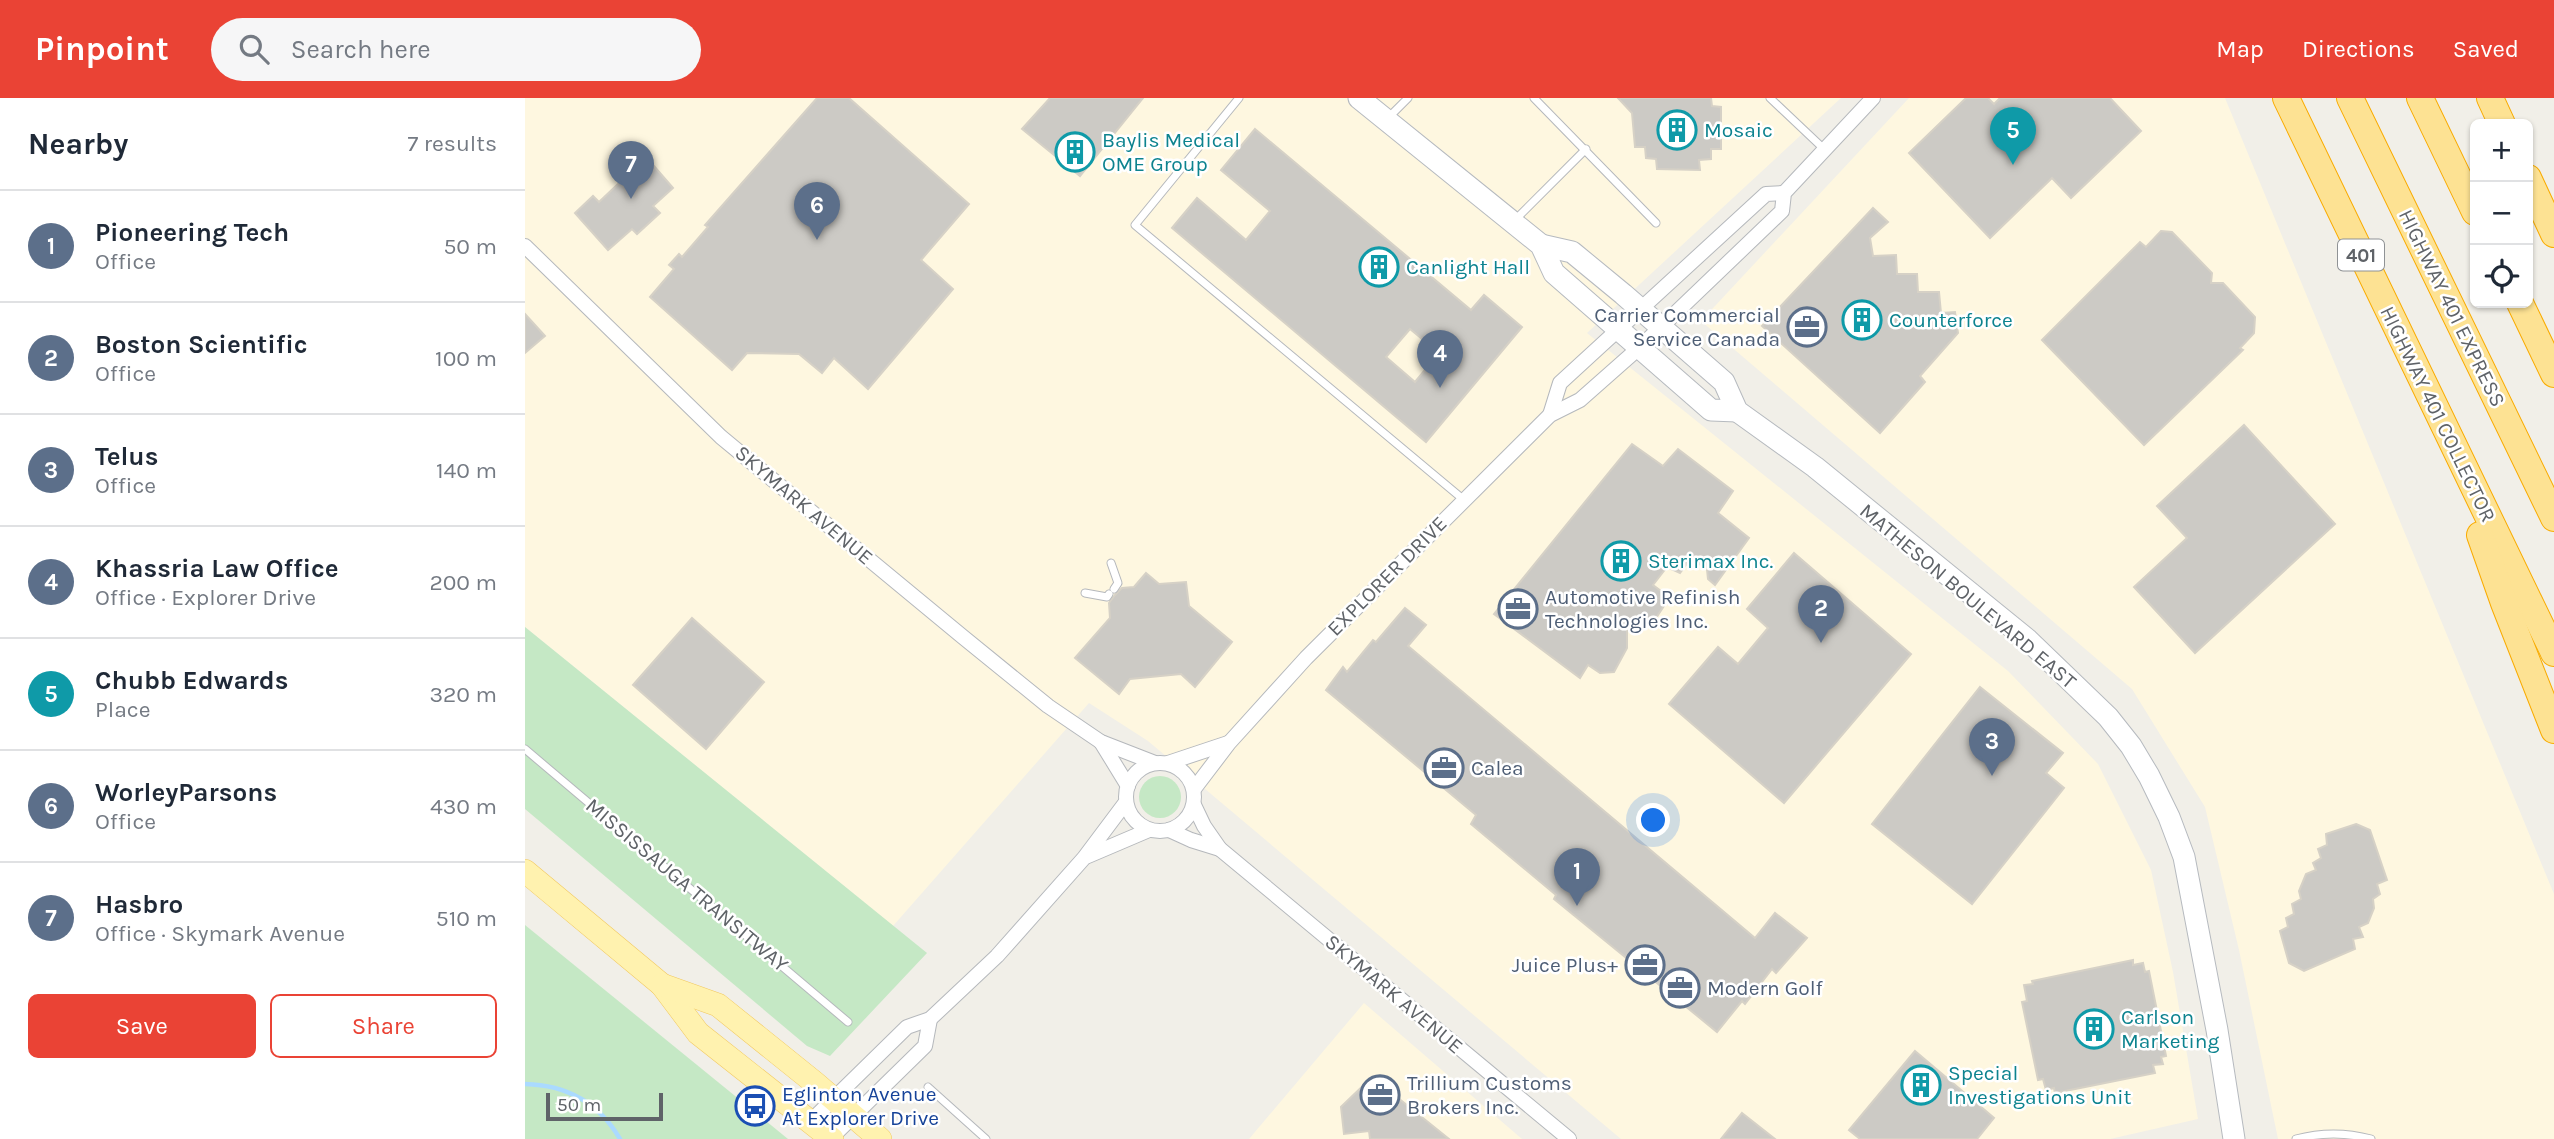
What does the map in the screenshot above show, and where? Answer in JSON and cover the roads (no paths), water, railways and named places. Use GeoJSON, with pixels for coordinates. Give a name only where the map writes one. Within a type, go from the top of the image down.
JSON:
{"type":"FeatureCollection","features":[{"type":"Feature","properties":{"kind":"highway","name":"HIGHWAY 401 COLLECTOR"},"geometry":{"type":"LineString","coordinates":[[2286,98],[2554,653]]}},
{"type":"Feature","properties":{"kind":"highway","name":"HIGHWAY 401 EXPRESS"},"geometry":{"type":"LineString","coordinates":[[2350,98],[2554,518]]}},
{"type":"Feature","properties":{"kind":"highway"},"geometry":{"type":"LineString","coordinates":[[2420,98],[2470,202]]}},
{"type":"Feature","properties":{"kind":"highway"},"geometry":{"type":"LineString","coordinates":[[2490,98],[2500,119]]}},
{"type":"Feature","properties":{"kind":"highway"},"geometry":{"type":"LineString","coordinates":[[2530,182],[2554,234]]}},
{"type":"Feature","properties":{"kind":"highway"},"geometry":{"type":"LineString","coordinates":[[2522,308],[2554,374]]}},
{"type":"Feature","properties":{"kind":"highway"},"geometry":{"type":"LineString","coordinates":[[2436,411],[2504,603],[2554,730]]}},
{"type":"Feature","properties":{"kind":"main road"},"geometry":{"type":"LineString","coordinates":[[525,872],[662,985],[698,1033],[832,1138]]}},
{"type":"Feature","properties":{"kind":"main road"},"geometry":{"type":"LineString","coordinates":[[662,985],[717,1005],[880,1139]]}},
{"type":"Feature","properties":{"kind":"street","name":"MATHESON BOULEVARD EAST"},"geometry":{"type":"LineString","coordinates":[[1359,98],[1541,245],[1572,253],[1724,382],[1737,411],[1815,467],[2028,640],[2108,716],[2131,746],[2169,817],[2184,857],[2199,947],[2217,1030],[2234,1139]]}},
{"type":"Feature","properties":{"kind":"street","name":"EXPLORER DRIVE"},"geometry":{"type":"LineString","coordinates":[[1193,789],[1230,743],[1315,648],[1549,415],[1580,400],[1640,347],[1781,211],[1784,193],[1873,98]]}},
{"type":"Feature","properties":{"kind":"street","name":"EXPLORER DRIVE"},"geometry":{"type":"LineString","coordinates":[[1549,415],[1560,383],[1766,194],[1784,193]]}},
{"type":"Feature","properties":{"kind":"street","name":"MATHESON BOULEVARD EAST"},"geometry":{"type":"LineString","coordinates":[[1541,245],[1554,273],[1711,410],[1737,411]]}},
{"type":"Feature","properties":{"kind":"street","name":"SKYMARK AVENUE"},"geometry":{"type":"LineString","coordinates":[[525,246],[721,436],[1048,706],[1101,742],[1161,763]]}},
{"type":"Feature","properties":{"kind":"street","name":"SKYMARK AVENUE"},"geometry":{"type":"LineString","coordinates":[[1101,742],[1128,786]]}},
{"type":"Feature","properties":{"kind":"street","name":"EXPLORER DRIVE"},"geometry":{"type":"LineString","coordinates":[[1161,763],[1192,757],[1230,743]]}},
{"type":"Feature","properties":{"kind":"street"},"geometry":{"type":"LineString","coordinates":[[811,1121],[907,1027],[930,1019],[997,956],[1084,858],[1126,802],[1128,786],[1138,770],[1161,763],[1183,771],[1193,789],[1194,805],[1185,821],[1169,830],[1149,830],[1084,858]]}},
{"type":"Feature","properties":{"kind":"street"},"geometry":{"type":"LineString","coordinates":[[1126,802],[1135,820],[1149,830]]}},
{"type":"Feature","properties":{"kind":"street","name":"SKYMARK AVENUE"},"geometry":{"type":"LineString","coordinates":[[1194,805],[1220,849],[1569,1139]]}},
{"type":"Feature","properties":{"kind":"street","name":"SKYMARK AVENUE"},"geometry":{"type":"LineString","coordinates":[[1169,830],[1220,849]]}},
{"type":"Feature","properties":{"kind":"street"},"geometry":{"type":"LineString","coordinates":[[832,1138],[925,1046],[930,1019]]}},
{"type":"Feature","properties":{"kind":"lane"},"geometry":{"type":"LineString","coordinates":[[1239,98],[1135,225],[1464,500]]}},
{"type":"Feature","properties":{"kind":"lane"},"geometry":{"type":"LineString","coordinates":[[1386,121],[1408,98]]}},
{"type":"Feature","properties":{"kind":"lane"},"geometry":{"type":"LineString","coordinates":[[1534,98],[1656,223]]}},
{"type":"Feature","properties":{"kind":"lane"},"geometry":{"type":"LineString","coordinates":[[1770,98],[1825,150]]}},
{"type":"Feature","properties":{"kind":"lane"},"geometry":{"type":"LineString","coordinates":[[1513,222],[1586,149]]}},
{"type":"Feature","properties":{"kind":"lane"},"geometry":{"type":"LineString","coordinates":[[1085,593],[1107,597],[1118,583],[1111,563]]}},
{"type":"Feature","properties":{"kind":"lane","name":"MISSISSAUGA TRANSITWAY"},"geometry":{"type":"LineString","coordinates":[[525,749],[848,1022]]}},
{"type":"Feature","properties":{"kind":"lane"},"geometry":{"type":"LineString","coordinates":[[928,1087],[986,1139]]}},
{"type":"Feature","properties":{"kind":"lane"},"geometry":{"type":"LineString","coordinates":[[2296,1139],[2317,1133],[2349,1134],[2371,1139]]}},
{"type":"Feature","properties":{"kind":"waterway"},"geometry":{"type":"LineString","coordinates":[[525,1084],[554,1088],[580,1098],[602,1115],[620,1139]]}},
{"type":"Feature","properties":{"kind":"place","name":"Mosaic"},"geometry":{"type":"Point","coordinates":[1677,130]}},
{"type":"Feature","properties":{"kind":"place","name":"Baylis Medical OME Group"},"geometry":{"type":"Point","coordinates":[1075,152]}},
{"type":"Feature","properties":{"kind":"place","name":"Chubb Edwards"},"geometry":{"type":"Point","coordinates":[2013,165]}},
{"type":"Feature","properties":{"kind":"place","name":"Hasbro"},"geometry":{"type":"Point","coordinates":[631,199]}},
{"type":"Feature","properties":{"kind":"place","name":"WorleyParsons"},"geometry":{"type":"Point","coordinates":[817,240]}},
{"type":"Feature","properties":{"kind":"place","name":"Canlight Hall"},"geometry":{"type":"Point","coordinates":[1379,267]}},
{"type":"Feature","properties":{"kind":"place","name":"Counterforce"},"geometry":{"type":"Point","coordinates":[1862,320]}},
{"type":"Feature","properties":{"kind":"place","name":"Carrier Commercial Service Canada"},"geometry":{"type":"Point","coordinates":[1807,327]}},
{"type":"Feature","properties":{"kind":"place","name":"Khassria Law Office"},"geometry":{"type":"Point","coordinates":[1440,388]}},
{"type":"Feature","properties":{"kind":"place","name":"Sterimax Inc."},"geometry":{"type":"Point","coordinates":[1621,561]}},
{"type":"Feature","properties":{"kind":"place","name":"Automotive Refinish Technologies Inc."},"geometry":{"type":"Point","coordinates":[1518,609]}},
{"type":"Feature","properties":{"kind":"place","name":"Boston Scientific"},"geometry":{"type":"Point","coordinates":[1821,643]}},
{"type":"Feature","properties":{"kind":"place","name":"Calea"},"geometry":{"type":"Point","coordinates":[1444,768]}},
{"type":"Feature","properties":{"kind":"place","name":"Telus"},"geometry":{"type":"Point","coordinates":[1992,776]}},
{"type":"Feature","properties":{"kind":"place","name":"Pioneering Tech"},"geometry":{"type":"Point","coordinates":[1577,906]}},
{"type":"Feature","properties":{"kind":"place","name":"Juice Plus+"},"geometry":{"type":"Point","coordinates":[1645,965]}},
{"type":"Feature","properties":{"kind":"place","name":"Modern Golf"},"geometry":{"type":"Point","coordinates":[1680,988]}},
{"type":"Feature","properties":{"kind":"place","name":"Carlson Marketing"},"geometry":{"type":"Point","coordinates":[2094,1029]}},
{"type":"Feature","properties":{"kind":"place","name":"Special Investigations Unit"},"geometry":{"type":"Point","coordinates":[1921,1085]}},
{"type":"Feature","properties":{"kind":"place","name":"Trillium Customs Brokers Inc."},"geometry":{"type":"Point","coordinates":[1380,1095]}},
{"type":"Feature","properties":{"kind":"place","name":"Eglinton Avenue At Explorer Drive"},"geometry":{"type":"Point","coordinates":[755,1106]}}]}
